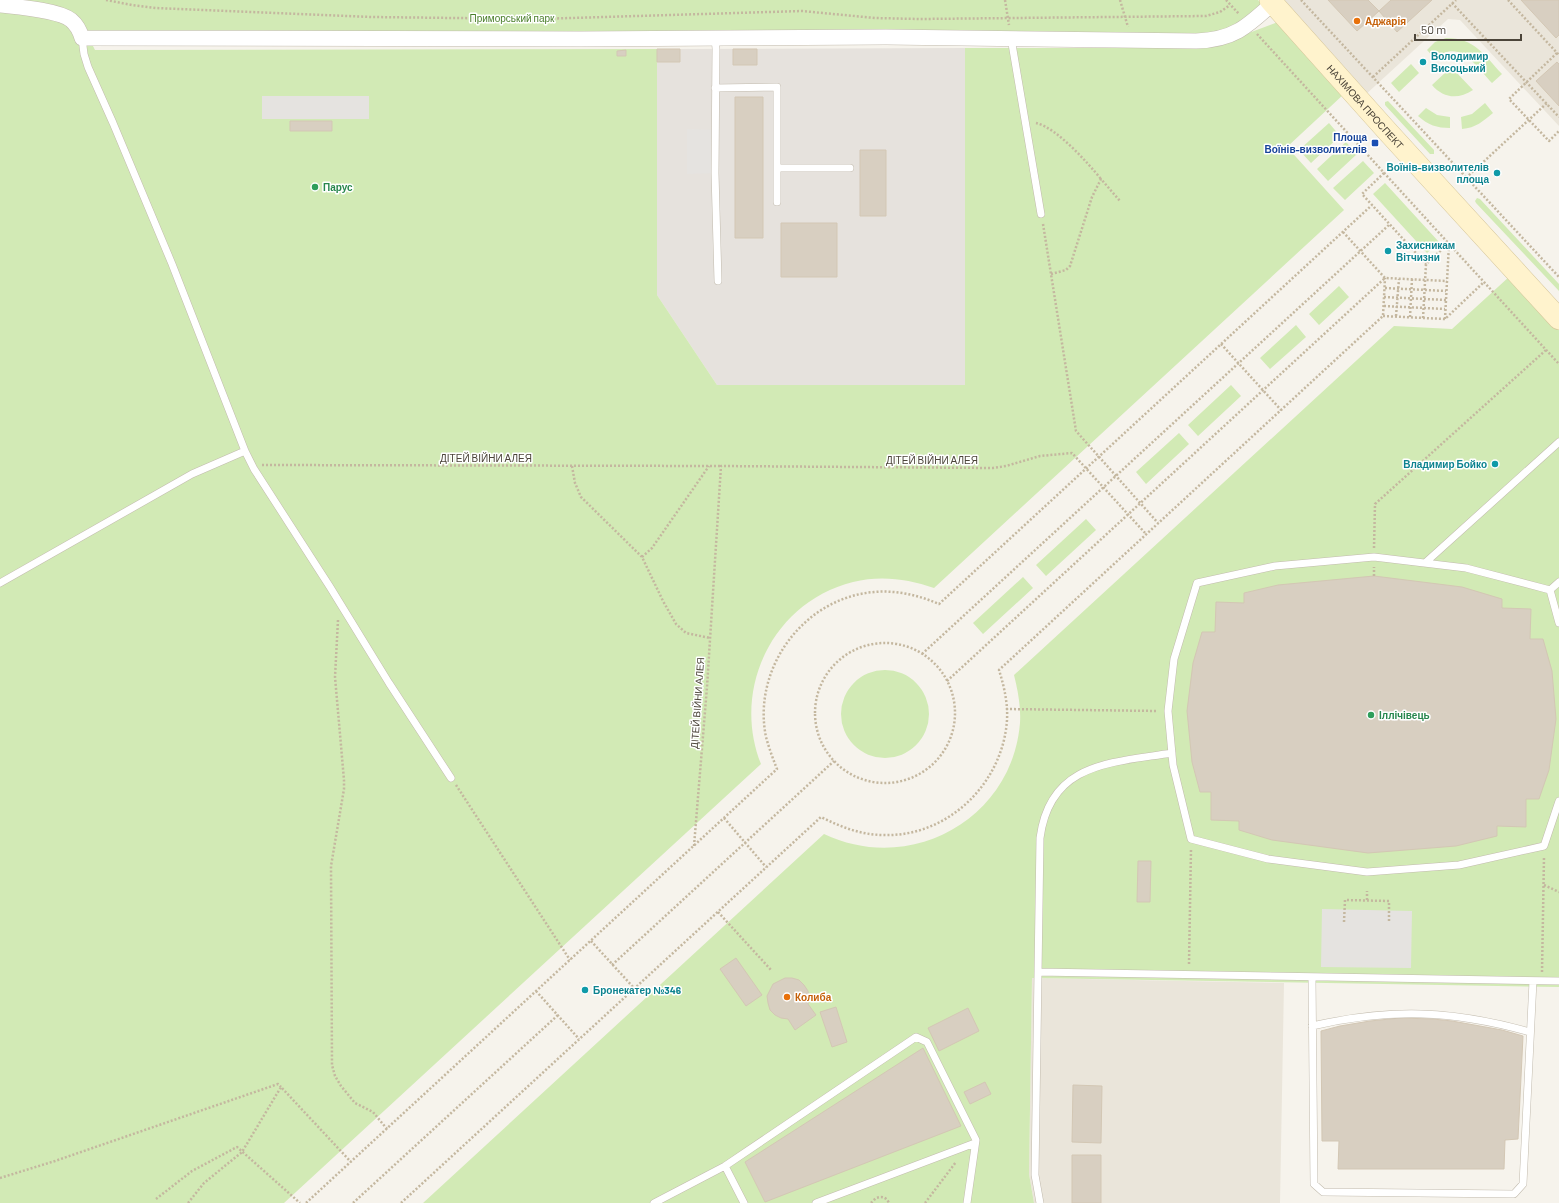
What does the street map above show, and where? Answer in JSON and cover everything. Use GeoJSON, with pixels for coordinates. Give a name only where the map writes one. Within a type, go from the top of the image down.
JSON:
{"type":"FeatureCollection","features":[{"type":"Feature","properties":{"kind":"main road","name":"НАХІМОВА ПРОСПЕКТ"},"geometry":{"type":"LineString","coordinates":[[1272,2],[1559,319]]}},
{"type":"Feature","properties":{"kind":"street"},"geometry":{"type":"LineString","coordinates":[[0,5],[38,10],[66,17],[76,25],[82,38],[581,39],[715,37],[1011,38],[1210,41],[1225,37],[1249,25],[1272,2]]}},
{"type":"Feature","properties":{"kind":"lane"},"geometry":{"type":"LineString","coordinates":[[715,37],[718,281]]}},
{"type":"Feature","properties":{"kind":"lane"},"geometry":{"type":"LineString","coordinates":[[82,38],[84,54],[88,67],[172,264],[245,451],[252,465],[389,683],[451,778]]}},
{"type":"Feature","properties":{"kind":"lane"},"geometry":{"type":"LineString","coordinates":[[1011,38],[1041,214]]}},
{"type":"Feature","properties":{"kind":"lane"},"geometry":{"type":"LineString","coordinates":[[715,88],[777,87],[777,202]]}},
{"type":"Feature","properties":{"kind":"lane"},"geometry":{"type":"LineString","coordinates":[[777,168],[850,168]]}},
{"type":"Feature","properties":{"kind":"lane"},"geometry":{"type":"LineString","coordinates":[[1425,563],[1559,442]]}},
{"type":"Feature","properties":{"kind":"lane"},"geometry":{"type":"LineString","coordinates":[[0,583],[192,474],[245,451]]}},
{"type":"Feature","properties":{"kind":"lane"},"geometry":{"type":"LineString","coordinates":[[1550,590],[1466,568],[1374,557],[1275,566],[1197,583],[1174,659],[1168,711],[1173,765],[1191,839],[1268,859],[1367,872],[1459,864],[1544,846],[1559,801]]}},
{"type":"Feature","properties":{"kind":"lane"},"geometry":{"type":"LineString","coordinates":[[1550,590],[1559,582]]}},
{"type":"Feature","properties":{"kind":"lane"},"geometry":{"type":"LineString","coordinates":[[1550,590],[1559,623]]}},
{"type":"Feature","properties":{"kind":"lane"},"geometry":{"type":"LineString","coordinates":[[1040,1203],[1035,1175],[1041,827],[1056,795],[1072,779],[1104,764],[1172,753]]}},
{"type":"Feature","properties":{"kind":"lane"},"geometry":{"type":"LineString","coordinates":[[1038,972],[1559,981]]}},
{"type":"Feature","properties":{"kind":"lane"},"geometry":{"type":"LineString","coordinates":[[1312,977],[1314,1184],[1323,1192],[1514,1194],[1522,1184],[1533,981]]}},
{"type":"Feature","properties":{"kind":"lane"},"geometry":{"type":"LineString","coordinates":[[1312,1026],[1368,1015],[1398,1013],[1432,1014],[1469,1018],[1502,1024],[1530,1032]]}},
{"type":"Feature","properties":{"kind":"lane"},"geometry":{"type":"LineString","coordinates":[[654,1203],[725,1166],[916,1037],[927,1042],[976,1140],[967,1203]]}},
{"type":"Feature","properties":{"kind":"lane"},"geometry":{"type":"LineString","coordinates":[[816,1203],[975,1143]]}},
{"type":"Feature","properties":{"kind":"lane"},"geometry":{"type":"LineString","coordinates":[[725,1166],[744,1203]]}},
{"type":"Feature","properties":{"kind":"path"},"geometry":{"type":"LineString","coordinates":[[106,0],[156,8],[372,17],[538,19],[802,11],[875,18],[919,19],[1206,16],[1220,12],[1230,5]]}},
{"type":"Feature","properties":{"kind":"path"},"geometry":{"type":"LineString","coordinates":[[1005,0],[1011,38]]}},
{"type":"Feature","properties":{"kind":"path"},"geometry":{"type":"LineString","coordinates":[[1120,0],[1131,39]]}},
{"type":"Feature","properties":{"kind":"path"},"geometry":{"type":"LineString","coordinates":[[1301,0],[1559,278]]}},
{"type":"Feature","properties":{"kind":"path"},"geometry":{"type":"LineString","coordinates":[[1372,77],[1456,0]]}},
{"type":"Feature","properties":{"kind":"path"},"geometry":{"type":"LineString","coordinates":[[1508,0],[1558,54],[1509,99],[1549,141],[1559,131]]}},
{"type":"Feature","properties":{"kind":"path"},"geometry":{"type":"LineString","coordinates":[[1452,3],[1559,117]]}},
{"type":"Feature","properties":{"kind":"path"},"geometry":{"type":"LineString","coordinates":[[1249,25],[1559,364]]}},
{"type":"Feature","properties":{"kind":"path"},"geometry":{"type":"LineString","coordinates":[[1466,178],[1547,104]]}},
{"type":"Feature","properties":{"kind":"path"},"geometry":{"type":"LineString","coordinates":[[1025,123],[1043,125],[1051,130],[1073,149],[1120,201]]}},
{"type":"Feature","properties":{"kind":"path"},"geometry":{"type":"LineString","coordinates":[[1384,173],[1362,194],[1426,264]]}},
{"type":"Feature","properties":{"kind":"path"},"geometry":{"type":"LineString","coordinates":[[1051,274],[1066,270],[1070,266],[1092,197],[1101,179]]}},
{"type":"Feature","properties":{"kind":"path"},"geometry":{"type":"LineString","coordinates":[[306,1203],[777,769],[766,737],[764,720],[765,698],[771,671],[778,655],[798,628],[811,617],[835,603],[856,595],[873,592],[906,594],[923,598],[938,604],[1372,205]]}},
{"type":"Feature","properties":{"kind":"path"},"geometry":{"type":"LineString","coordinates":[[1041,214],[1076,431],[1158,522]]}},
{"type":"Feature","properties":{"kind":"path"},"geometry":{"type":"LineString","coordinates":[[922,654],[1390,224]]}},
{"type":"Feature","properties":{"kind":"path"},"geometry":{"type":"LineString","coordinates":[[1343,232],[1385,278],[1447,281]]}},
{"type":"Feature","properties":{"kind":"path"},"geometry":{"type":"LineString","coordinates":[[1423,318],[1426,264],[1449,243]]}},
{"type":"Feature","properties":{"kind":"path"},"geometry":{"type":"LineString","coordinates":[[1445,319],[1449,243]]}},
{"type":"Feature","properties":{"kind":"path"},"geometry":{"type":"LineString","coordinates":[[400,1203],[821,817],[852,830],[868,834],[902,834],[918,831],[934,825],[963,808],[975,796],[994,768],[1005,736],[1006,709],[999,670],[1383,316],[1385,278]]}},
{"type":"Feature","properties":{"kind":"path"},"geometry":{"type":"LineString","coordinates":[[947,681],[1385,278]]}},
{"type":"Feature","properties":{"kind":"path"},"geometry":{"type":"LineString","coordinates":[[1396,316],[1398,279]]}},
{"type":"Feature","properties":{"kind":"path"},"geometry":{"type":"LineString","coordinates":[[1410,317],[1412,279]]}},
{"type":"Feature","properties":{"kind":"path"},"geometry":{"type":"LineString","coordinates":[[1383,316],[1445,319],[1484,282]]}},
{"type":"Feature","properties":{"kind":"path"},"geometry":{"type":"LineString","coordinates":[[1384,288],[1446,291]]}},
{"type":"Feature","properties":{"kind":"path"},"geometry":{"type":"LineString","coordinates":[[1384,297],[1446,300]]}},
{"type":"Feature","properties":{"kind":"path"},"geometry":{"type":"LineString","coordinates":[[1384,306],[1445,309]]}},
{"type":"Feature","properties":{"kind":"path"},"geometry":{"type":"LineString","coordinates":[[1221,344],[1281,410]]}},
{"type":"Feature","properties":{"kind":"path"},"geometry":{"type":"LineString","coordinates":[[1374,576],[1375,504],[1546,350]]}},
{"type":"Feature","properties":{"kind":"path","name":"ДІТЕЙ ВІЙНИ АЛЕЯ"},"geometry":{"type":"LineString","coordinates":[[252,465],[993,468],[1006,466],[1040,456],[1072,452],[1086,468]]}},
{"type":"Feature","properties":{"kind":"path"},"geometry":{"type":"LineString","coordinates":[[572,466],[575,484],[581,497],[642,557],[676,624],[686,633],[710,638]]}},
{"type":"Feature","properties":{"kind":"path"},"geometry":{"type":"LineString","coordinates":[[642,557],[652,548],[709,466]]}},
{"type":"Feature","properties":{"kind":"path","name":"ДІТЕЙ ВІЙНИ АЛЕЯ"},"geometry":{"type":"LineString","coordinates":[[694,846],[710,638],[721,466]]}},
{"type":"Feature","properties":{"kind":"path"},"geometry":{"type":"LineString","coordinates":[[1086,468],[1146,534]]}},
{"type":"Feature","properties":{"kind":"path"},"geometry":{"type":"LineString","coordinates":[[340,604],[336,644],[335,677],[342,743],[344,789],[331,866],[332,1065],[335,1076],[341,1086],[355,1103],[373,1112],[387,1129]]}},
{"type":"Feature","properties":{"kind":"path"},"geometry":{"type":"LineString","coordinates":[[882,643],[906,646],[922,654],[937,666],[947,681],[954,698],[955,710],[952,734],[941,756],[923,773],[900,782],[888,784],[876,783],[853,776],[834,761],[826,751],[821,740],[815,717],[818,692],[830,671],[848,654],[870,645],[882,643]]}},
{"type":"Feature","properties":{"kind":"path"},"geometry":{"type":"LineString","coordinates":[[1006,709],[1168,711]]}},
{"type":"Feature","properties":{"kind":"path"},"geometry":{"type":"LineString","coordinates":[[612,965],[834,761]]}},
{"type":"Feature","properties":{"kind":"path"},"geometry":{"type":"LineString","coordinates":[[451,778],[570,960]]}},
{"type":"Feature","properties":{"kind":"path"},"geometry":{"type":"LineString","coordinates":[[724,818],[766,867]]}},
{"type":"Feature","properties":{"kind":"path"},"geometry":{"type":"LineString","coordinates":[[1189,975],[1191,839]]}},
{"type":"Feature","properties":{"kind":"path"},"geometry":{"type":"LineString","coordinates":[[1542,981],[1544,846]]}},
{"type":"Feature","properties":{"kind":"path"},"geometry":{"type":"LineString","coordinates":[[1544,885],[1559,892]]}},
{"type":"Feature","properties":{"kind":"path"},"geometry":{"type":"LineString","coordinates":[[1367,890],[1367,900]]}},
{"type":"Feature","properties":{"kind":"path"},"geometry":{"type":"LineString","coordinates":[[1344,922],[1345,900],[1367,900],[1389,901],[1389,923]]}},
{"type":"Feature","properties":{"kind":"path"},"geometry":{"type":"LineString","coordinates":[[718,912],[772,971]]}},
{"type":"Feature","properties":{"kind":"path"},"geometry":{"type":"LineString","coordinates":[[591,941],[634,988]]}},
{"type":"Feature","properties":{"kind":"path"},"geometry":{"type":"LineString","coordinates":[[536,991],[579,1039]]}},
{"type":"Feature","properties":{"kind":"path"},"geometry":{"type":"LineString","coordinates":[[354,1203],[558,1015]]}},
{"type":"Feature","properties":{"kind":"path"},"geometry":{"type":"LineString","coordinates":[[0,1178],[63,1158],[278,1084],[351,1162]]}},
{"type":"Feature","properties":{"kind":"path"},"geometry":{"type":"LineString","coordinates":[[188,1203],[204,1183],[242,1152],[281,1087]]}},
{"type":"Feature","properties":{"kind":"path"},"geometry":{"type":"LineString","coordinates":[[924,1203],[968,1146]]}},
{"type":"Feature","properties":{"kind":"path"},"geometry":{"type":"LineString","coordinates":[[156,1199],[192,1171],[237,1147],[300,1203]]}},
{"type":"Feature","properties":{"kind":"path"},"geometry":{"type":"LineString","coordinates":[[871,1203],[876,1198],[882,1197],[889,1203]]}},
{"type":"Feature","properties":{"kind":"shaded area"},"geometry":{"type":"Polygon","coordinates":[[[1277,0],[1559,0],[1559,126],[1460,20],[1448,19],[1364,96],[1277,0]]]}},
{"type":"Feature","properties":{"kind":"shaded area"},"geometry":{"type":"Polygon","coordinates":[[[965,48],[965,385],[717,385],[657,295],[657,49],[965,48]]]}},
{"type":"Feature","properties":{"kind":"shaded area"},"geometry":{"type":"Polygon","coordinates":[[[262,96],[369,96],[369,119],[262,119],[262,96]]]}},
{"type":"Feature","properties":{"kind":"shaded area"},"geometry":{"type":"Polygon","coordinates":[[[687,129],[716,130],[715,173],[687,174],[687,129]]]}},
{"type":"Feature","properties":{"kind":"shaded area"},"geometry":{"type":"Polygon","coordinates":[[[1322,909],[1412,911],[1411,968],[1321,967],[1322,909]]]}},
{"type":"Feature","properties":{"kind":"shaded area"},"geometry":{"type":"Polygon","coordinates":[[[1032,978],[1284,983],[1280,1203],[1034,1203],[1029,1174],[1032,978]]]}},
{"type":"Feature","properties":{"kind":"green space","name":"Приморський парк"},"geometry":{"type":"Polygon","coordinates":[[[0,0],[1258,0],[1269,11],[1219,31],[1189,35],[89,38],[95,50],[657,49],[657,295],[717,385],[965,385],[965,48],[1190,48],[1222,43],[1278,22],[1344,94],[1287,147],[1344,210],[934,588],[904,580],[884,578],[863,580],[825,592],[801,608],[781,629],[766,652],[756,679],[751,707],[753,735],[761,764],[284,1203],[0,1203],[0,0]]]}},
{"type":"Feature","properties":{"kind":"green space"},"geometry":{"type":"Polygon","coordinates":[[[1446,38],[1456,39],[1472,44],[1484,54],[1502,74],[1492,83],[1467,57],[1452,51],[1444,53],[1435,59],[1427,50],[1435,42],[1446,38]]]}},
{"type":"Feature","properties":{"kind":"green space"},"geometry":{"type":"Polygon","coordinates":[[[1411,64],[1419,73],[1399,92],[1391,83],[1411,64]]]}},
{"type":"Feature","properties":{"kind":"green space"},"geometry":{"type":"Polygon","coordinates":[[[1454,70],[1473,90],[1462,95],[1451,96],[1441,93],[1432,85],[1447,71],[1454,70]]]}},
{"type":"Feature","properties":{"kind":"green space"},"geometry":{"type":"Polygon","coordinates":[[[1388,101],[1434,150],[1434,154],[1430,154],[1385,105],[1385,102],[1388,101]]]}},
{"type":"Feature","properties":{"kind":"green space"},"geometry":{"type":"Polygon","coordinates":[[[1485,103],[1493,113],[1475,126],[1462,129],[1461,117],[1472,114],[1485,103]]]}},
{"type":"Feature","properties":{"kind":"green space"},"geometry":{"type":"Polygon","coordinates":[[[1426,108],[1437,115],[1450,117],[1450,128],[1425,122],[1418,116],[1426,108]]]}},
{"type":"Feature","properties":{"kind":"green space"},"geometry":{"type":"Polygon","coordinates":[[[1329,123],[1340,136],[1311,163],[1299,150],[1329,123]]]}},
{"type":"Feature","properties":{"kind":"green space"},"geometry":{"type":"Polygon","coordinates":[[[1346,142],[1357,154],[1328,181],[1317,169],[1346,142]]]}},
{"type":"Feature","properties":{"kind":"green space"},"geometry":{"type":"Polygon","coordinates":[[[1363,161],[1374,173],[1345,200],[1333,188],[1363,161]]]}},
{"type":"Feature","properties":{"kind":"green space"},"geometry":{"type":"Polygon","coordinates":[[[1385,183],[1439,242],[1427,253],[1373,194],[1385,183]]]}},
{"type":"Feature","properties":{"kind":"green space"},"geometry":{"type":"Polygon","coordinates":[[[1477,198],[1480,199],[1559,284],[1559,291],[1476,203],[1475,201],[1477,198]]]}},
{"type":"Feature","properties":{"kind":"green space"},"geometry":{"type":"Polygon","coordinates":[[[1510,276],[1559,330],[1559,987],[1032,978],[1029,1174],[1034,1203],[423,1203],[824,834],[857,845],[890,848],[922,842],[951,830],[977,812],[998,787],[1013,757],[1020,723],[1019,699],[1014,675],[1394,326],[1452,329],[1510,276]]]}},
{"type":"Feature","properties":{"kind":"green space"},"geometry":{"type":"Polygon","coordinates":[[[1339,286],[1349,297],[1319,325],[1309,314],[1339,286]]]}},
{"type":"Feature","properties":{"kind":"green space"},"geometry":{"type":"Polygon","coordinates":[[[1296,325],[1306,337],[1270,369],[1260,358],[1296,325]]]}},
{"type":"Feature","properties":{"kind":"green space"},"geometry":{"type":"Polygon","coordinates":[[[1231,385],[1241,396],[1198,436],[1188,425],[1231,385]]]}},
{"type":"Feature","properties":{"kind":"green space"},"geometry":{"type":"Polygon","coordinates":[[[1179,433],[1189,444],[1146,484],[1136,472],[1179,433]]]}},
{"type":"Feature","properties":{"kind":"green space"},"geometry":{"type":"Polygon","coordinates":[[[1086,519],[1096,530],[1046,576],[1036,565],[1086,519]]]}},
{"type":"Feature","properties":{"kind":"green space"},"geometry":{"type":"Polygon","coordinates":[[[1023,577],[1033,588],[983,634],[973,623],[1023,577]]]}},
{"type":"Feature","properties":{"kind":"green space"},"geometry":{"type":"Polygon","coordinates":[[[885,670],[902,674],[916,683],[925,697],[929,714],[925,731],[916,745],[902,754],[885,758],[868,754],[854,745],[845,731],[841,714],[845,697],[854,683],[868,674],[885,670]]]}},
{"type":"Feature","properties":{"kind":"building"},"geometry":{"type":"Polygon","coordinates":[[[1328,0],[1368,0],[1379,11],[1357,31],[1328,0]]]}},
{"type":"Feature","properties":{"kind":"building"},"geometry":{"type":"Polygon","coordinates":[[[1391,0],[1432,0],[1397,32],[1379,11],[1391,0]]]}},
{"type":"Feature","properties":{"kind":"building"},"geometry":{"type":"Polygon","coordinates":[[[1521,0],[1559,0],[1559,35],[1556,38],[1521,0]]]}},
{"type":"Feature","properties":{"kind":"building"},"geometry":{"type":"Polygon","coordinates":[[[657,49],[680,49],[680,62],[657,62],[657,49]]]}},
{"type":"Feature","properties":{"kind":"building"},"geometry":{"type":"Polygon","coordinates":[[[733,49],[757,49],[757,65],[733,65],[733,49]]]}},
{"type":"Feature","properties":{"kind":"building"},"geometry":{"type":"Polygon","coordinates":[[[626,50],[626,56],[617,56],[617,51],[626,50]]]}},
{"type":"Feature","properties":{"kind":"building"},"geometry":{"type":"Polygon","coordinates":[[[1557,62],[1559,64],[1559,106],[1536,81],[1557,62]]]}},
{"type":"Feature","properties":{"kind":"building"},"geometry":{"type":"Polygon","coordinates":[[[735,97],[763,97],[763,238],[735,238],[735,97]]]}},
{"type":"Feature","properties":{"kind":"building"},"geometry":{"type":"Polygon","coordinates":[[[290,121],[332,121],[332,131],[290,131],[290,121]]]}},
{"type":"Feature","properties":{"kind":"building"},"geometry":{"type":"Polygon","coordinates":[[[860,150],[886,150],[886,216],[860,216],[860,150]]]}},
{"type":"Feature","properties":{"kind":"building"},"geometry":{"type":"Polygon","coordinates":[[[781,223],[837,223],[837,277],[781,277],[781,223]]]}},
{"type":"Feature","properties":{"kind":"building"},"geometry":{"type":"Polygon","coordinates":[[[1374,576],[1462,587],[1502,599],[1502,608],[1531,609],[1530,639],[1543,639],[1552,671],[1556,719],[1549,770],[1539,799],[1526,799],[1526,827],[1497,826],[1497,836],[1456,846],[1368,853],[1272,840],[1239,830],[1239,821],[1211,820],[1211,792],[1200,792],[1192,762],[1187,711],[1193,663],[1202,632],[1215,632],[1216,602],[1244,603],[1244,593],[1278,585],[1374,576]]]}},
{"type":"Feature","properties":{"kind":"building"},"geometry":{"type":"Polygon","coordinates":[[[1138,861],[1151,861],[1150,902],[1137,902],[1138,861]]]}},
{"type":"Feature","properties":{"kind":"building"},"geometry":{"type":"Polygon","coordinates":[[[736,958],[762,995],[746,1006],[720,969],[736,958]]]}},
{"type":"Feature","properties":{"kind":"building"},"geometry":{"type":"Polygon","coordinates":[[[785,978],[799,980],[804,985],[808,991],[808,1004],[816,1015],[795,1030],[788,1019],[775,1015],[770,1010],[768,1003],[767,996],[773,984],[785,978]]]}},
{"type":"Feature","properties":{"kind":"building"},"geometry":{"type":"Polygon","coordinates":[[[836,1007],[847,1042],[832,1047],[820,1012],[836,1007]]]}},
{"type":"Feature","properties":{"kind":"building"},"geometry":{"type":"Polygon","coordinates":[[[968,1008],[979,1031],[939,1051],[928,1028],[968,1008]]]}},
{"type":"Feature","properties":{"kind":"building"},"geometry":{"type":"Polygon","coordinates":[[[1400,1018],[1452,1021],[1502,1030],[1523,1036],[1518,1139],[1505,1140],[1504,1169],[1338,1169],[1339,1141],[1322,1141],[1321,1031],[1370,1021],[1400,1018]]]}},
{"type":"Feature","properties":{"kind":"building"},"geometry":{"type":"Polygon","coordinates":[[[923,1048],[961,1126],[765,1202],[745,1162],[923,1048]]]}},
{"type":"Feature","properties":{"kind":"building"},"geometry":{"type":"Polygon","coordinates":[[[985,1082],[991,1094],[970,1104],[964,1092],[985,1082]]]}},
{"type":"Feature","properties":{"kind":"building"},"geometry":{"type":"Polygon","coordinates":[[[1073,1085],[1102,1086],[1101,1143],[1072,1142],[1073,1085]]]}},
{"type":"Feature","properties":{"kind":"building"},"geometry":{"type":"Polygon","coordinates":[[[1072,1155],[1101,1155],[1101,1203],[1072,1203],[1072,1155]]]}},
{"type":"Feature","properties":{"kind":"place","name":"Аджарія"},"geometry":{"type":"Point","coordinates":[1357,21]}},
{"type":"Feature","properties":{"kind":"place","name":"Володимир Висоцький"},"geometry":{"type":"Point","coordinates":[1423,62]}},
{"type":"Feature","properties":{"kind":"place","name":"Площа Воїнів-визволителів"},"geometry":{"type":"Point","coordinates":[1375,143]}},
{"type":"Feature","properties":{"kind":"place","name":"Воїнів-визволителів площа"},"geometry":{"type":"Point","coordinates":[1497,173]}},
{"type":"Feature","properties":{"kind":"place","name":"Парус"},"geometry":{"type":"Point","coordinates":[315,187]}},
{"type":"Feature","properties":{"kind":"place","name":"Захисникам Вітчизни"},"geometry":{"type":"Point","coordinates":[1388,251]}},
{"type":"Feature","properties":{"kind":"place","name":"Владимир Бойко"},"geometry":{"type":"Point","coordinates":[1495,464]}},
{"type":"Feature","properties":{"kind":"place","name":"Іллічівець"},"geometry":{"type":"Point","coordinates":[1371,715]}},
{"type":"Feature","properties":{"kind":"place","name":"Бронекатер №346"},"geometry":{"type":"Point","coordinates":[585,990]}},
{"type":"Feature","properties":{"kind":"place","name":"Колиба"},"geometry":{"type":"Point","coordinates":[787,997]}}]}
